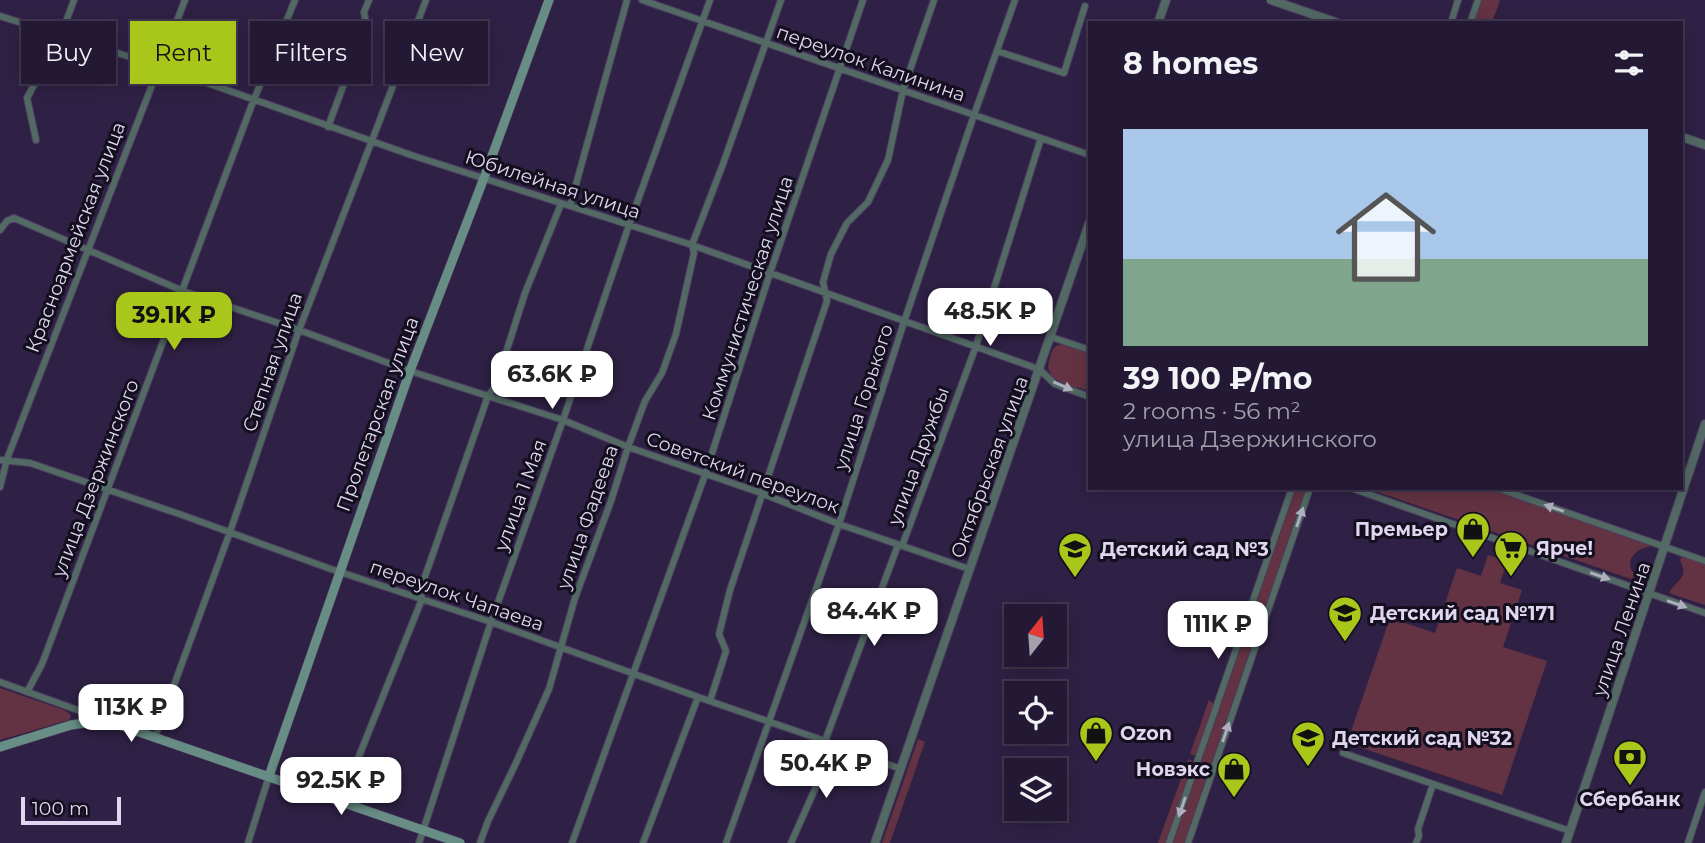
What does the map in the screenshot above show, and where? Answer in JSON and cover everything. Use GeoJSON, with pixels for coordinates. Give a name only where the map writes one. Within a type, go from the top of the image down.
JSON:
{"type":"FeatureCollection","features":[{"type":"Feature","properties":{"kind":"main road","name":"Пролетарская улица"},"geometry":{"type":"LineString","coordinates":[[269,776],[410,371],[549,0]]}},
{"type":"Feature","properties":{"kind":"main road"},"geometry":{"type":"LineString","coordinates":[[0,747],[71,725],[92,722],[116,724],[460,843]]}},
{"type":"Feature","properties":{"kind":"street"},"geometry":{"type":"LineString","coordinates":[[66,21],[74,0]]}},
{"type":"Feature","properties":{"kind":"street","name":"Красноармейская улица"},"geometry":{"type":"LineString","coordinates":[[177,21],[185,0]]}},
{"type":"Feature","properties":{"kind":"street","name":"улица Дзержинского"},"geometry":{"type":"LineString","coordinates":[[27,692],[42,664],[254,100],[295,0]]}},
{"type":"Feature","properties":{"kind":"street"},"geometry":{"type":"LineString","coordinates":[[328,127],[366,24],[365,12],[369,0]]}},
{"type":"Feature","properties":{"kind":"street","name":"Степная улица"},"geometry":{"type":"LineString","coordinates":[[155,737],[230,532],[299,330],[426,0]]}},
{"type":"Feature","properties":{"kind":"street"},"geometry":{"type":"LineString","coordinates":[[570,206],[627,0]]}},
{"type":"Feature","properties":{"kind":"street","name":"переулок Калинина"},"geometry":{"type":"LineString","coordinates":[[642,0],[1088,154]]}},
{"type":"Feature","properties":{"kind":"street","name":"улица 1 Мая"},"geometry":{"type":"LineString","coordinates":[[419,843],[491,622],[710,0]]}},
{"type":"Feature","properties":{"kind":"street","name":"улица Фадеева"},"geometry":{"type":"LineString","coordinates":[[480,843],[549,688],[575,598],[628,447],[645,401],[662,373],[676,334],[694,253],[692,245],[781,0]]}},
{"type":"Feature","properties":{"kind":"street","name":"Коммунистическая улица"},"geometry":{"type":"LineString","coordinates":[[572,843],[705,475],[863,0]]}},
{"type":"Feature","properties":{"kind":"street"},"geometry":{"type":"LineString","coordinates":[[709,701],[726,651],[719,634],[730,590],[827,301],[823,282],[831,254],[847,223],[868,202],[888,160],[903,90],[934,0]]}},
{"type":"Feature","properties":{"kind":"street","name":"улица Горького"},"geometry":{"type":"LineString","coordinates":[[726,843],[839,524],[904,322],[1015,0]]}},
{"type":"Feature","properties":{"kind":"street"},"geometry":{"type":"LineString","coordinates":[[1159,21],[1166,0]]}},
{"type":"Feature","properties":{"kind":"street"},"geometry":{"type":"LineString","coordinates":[[1271,0],[1332,21]]}},
{"type":"Feature","properties":{"kind":"street"},"geometry":{"type":"LineString","coordinates":[[1452,21],[1458,0]]}},
{"type":"Feature","properties":{"kind":"street"},"geometry":{"type":"LineString","coordinates":[[1471,21],[1478,0]]}},
{"type":"Feature","properties":{"kind":"street"},"geometry":{"type":"LineString","coordinates":[[997,51],[1064,73],[1084,6]]}},
{"type":"Feature","properties":{"kind":"street","name":"Юбилейная улица"},"geometry":{"type":"LineString","coordinates":[[0,16],[21,23]]}},
{"type":"Feature","properties":{"kind":"street"},"geometry":{"type":"LineString","coordinates":[[35,84],[27,98],[36,140]]}},
{"type":"Feature","properties":{"kind":"street","name":"Красноармейская улица"},"geometry":{"type":"LineString","coordinates":[[0,487],[3,459],[152,84]]}},
{"type":"Feature","properties":{"kind":"street","name":"Юбилейная улица"},"geometry":{"type":"LineString","coordinates":[[209,84],[328,127],[692,245],[1040,370],[1055,384],[1088,396]]}},
{"type":"Feature","properties":{"kind":"street"},"geometry":{"type":"LineString","coordinates":[[1683,136],[1705,145]]}},
{"type":"Feature","properties":{"kind":"street","name":"улица Дружбы"},"geometry":{"type":"LineString","coordinates":[[825,741],[976,346],[1041,138]]}},
{"type":"Feature","properties":{"kind":"street"},"geometry":{"type":"LineString","coordinates":[[341,802],[422,599],[421,588],[488,396],[495,387],[525,293],[561,204]]}},
{"type":"Feature","properties":{"kind":"street","name":"Советский переулок"},"geometry":{"type":"LineString","coordinates":[[0,230],[7,221],[14,218],[183,291],[410,371],[563,420],[628,447],[969,569]]}},
{"type":"Feature","properties":{"kind":"street","name":"Октябрьская улица"},"geometry":{"type":"LineString","coordinates":[[876,843],[1088,227]]}},
{"type":"Feature","properties":{"kind":"street"},"geometry":{"type":"LineString","coordinates":[[1051,337],[1088,348]]}},
{"type":"Feature","properties":{"kind":"street","name":"улица Ленина"},"geometry":{"type":"LineString","coordinates":[[1566,843],[1705,424]]}},
{"type":"Feature","properties":{"kind":"street","name":"переулок Чапаева"},"geometry":{"type":"LineString","coordinates":[[3,459],[30,463],[491,622],[901,769]]}},
{"type":"Feature","properties":{"kind":"street"},"geometry":{"type":"LineString","coordinates":[[1169,843],[1291,490]]}},
{"type":"Feature","properties":{"kind":"street"},"geometry":{"type":"LineString","coordinates":[[1188,843],[1309,490]]}},
{"type":"Feature","properties":{"kind":"street"},"geometry":{"type":"LineString","coordinates":[[1357,490],[1705,613]]}},
{"type":"Feature","properties":{"kind":"street"},"geometry":{"type":"LineString","coordinates":[[1503,490],[1705,561]]}},
{"type":"Feature","properties":{"kind":"street"},"geometry":{"type":"LineString","coordinates":[[0,682],[116,724]]}},
{"type":"Feature","properties":{"kind":"street"},"geometry":{"type":"LineString","coordinates":[[643,843],[698,697]]}},
{"type":"Feature","properties":{"kind":"street"},"geometry":{"type":"LineString","coordinates":[[791,843],[834,746]]}},
{"type":"Feature","properties":{"kind":"street"},"geometry":{"type":"LineString","coordinates":[[1343,753],[1570,831]]}},
{"type":"Feature","properties":{"kind":"street","name":"Пролетарская улица"},"geometry":{"type":"LineString","coordinates":[[248,843],[269,776]]}},
{"type":"Feature","properties":{"kind":"street"},"geometry":{"type":"LineString","coordinates":[[1416,843],[1433,784]]}},
{"type":"Feature","properties":{"kind":"street"},"geometry":{"type":"LineString","coordinates":[[1688,843],[1705,792]]}},
{"type":"Feature","properties":{"kind":"shaded area"},"geometry":{"type":"Polygon","coordinates":[[[1480,0],[1500,0],[1493,21],[1473,21],[1480,0]]]}},
{"type":"Feature","properties":{"kind":"shaded area"},"geometry":{"type":"Polygon","coordinates":[[[1064,344],[1088,352],[1088,390],[1060,382],[1050,373],[1048,366],[1051,355],[1058,345],[1064,344]]]}},
{"type":"Feature","properties":{"kind":"shaded area"},"geometry":{"type":"Polygon","coordinates":[[[1295,490],[1305,490],[1184,843],[1173,843],[1295,490]]]}},
{"type":"Feature","properties":{"kind":"shaded area"},"geometry":{"type":"Polygon","coordinates":[[[1372,490],[1496,490],[1651,544],[1638,551],[1631,559],[1631,569],[1640,582],[1372,490]]]}},
{"type":"Feature","properties":{"kind":"shaded area"},"geometry":{"type":"Polygon","coordinates":[[[1488,555],[1507,561],[1500,583],[1522,590],[1503,647],[1547,661],[1502,795],[1347,743],[1390,618],[1435,633],[1457,568],[1481,576],[1488,555]]]}},
{"type":"Feature","properties":{"kind":"shaded area"},"geometry":{"type":"Polygon","coordinates":[[[1682,556],[1705,564],[1705,605],[1669,593],[1682,575],[1682,556]]]}},
{"type":"Feature","properties":{"kind":"shaded area"},"geometry":{"type":"Polygon","coordinates":[[[0,688],[64,710],[71,717],[69,720],[0,740],[0,688]]]}},
{"type":"Feature","properties":{"kind":"shaded area"},"geometry":{"type":"Polygon","coordinates":[[[1209,700],[1215,705],[1197,756],[1190,754],[1209,700]]]}},
{"type":"Feature","properties":{"kind":"shaded area"},"geometry":{"type":"Polygon","coordinates":[[[918,739],[925,742],[890,843],[882,843],[918,739]]]}},
{"type":"Feature","properties":{"kind":"shaded area"},"geometry":{"type":"Polygon","coordinates":[[[1188,759],[1194,766],[1167,843],[1158,843],[1188,759]]]}},
{"type":"Feature","properties":{"kind":"place","name":"Премьер"},"geometry":{"type":"Point","coordinates":[1473,559]}},
{"type":"Feature","properties":{"kind":"place","name":"Ярче!"},"geometry":{"type":"Point","coordinates":[1511,578]}},
{"type":"Feature","properties":{"kind":"place","name":"Детский сад №3"},"geometry":{"type":"Point","coordinates":[1075,579]}},
{"type":"Feature","properties":{"kind":"place","name":"Детский сад №171"},"geometry":{"type":"Point","coordinates":[1345,643]}},
{"type":"Feature","properties":{"kind":"place","name":"Ozon"},"geometry":{"type":"Point","coordinates":[1096,763]}},
{"type":"Feature","properties":{"kind":"place","name":"Детский сад №32"},"geometry":{"type":"Point","coordinates":[1308,768]}},
{"type":"Feature","properties":{"kind":"place","name":"Сбербанк"},"geometry":{"type":"Point","coordinates":[1630,787]}},
{"type":"Feature","properties":{"kind":"place","name":"Новэкс"},"geometry":{"type":"Point","coordinates":[1234,799]}}]}
